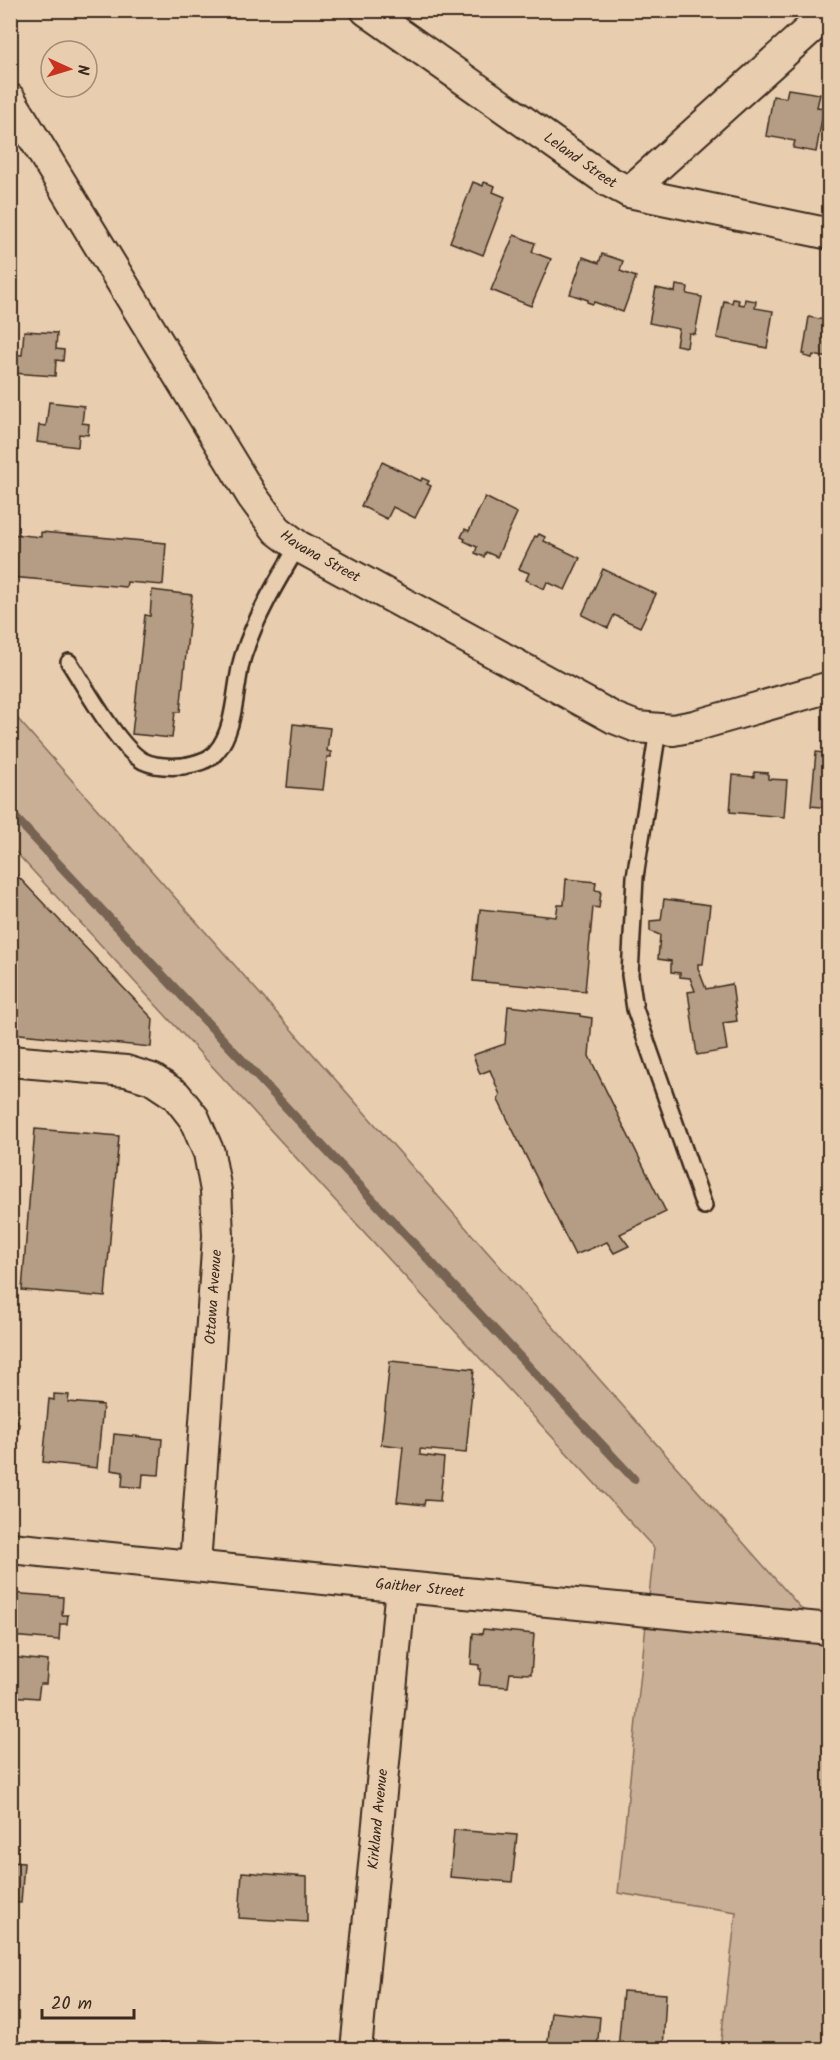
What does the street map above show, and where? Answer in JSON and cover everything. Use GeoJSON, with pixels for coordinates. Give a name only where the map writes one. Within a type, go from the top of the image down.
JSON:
{"type":"FeatureCollection","features":[{"type":"Feature","properties":{"kind":"street","name":"Leland Street"},"geometry":{"type":"LineString","coordinates":[[366,10],[608,181],[629,192],[830,234]]}},
{"type":"Feature","properties":{"kind":"street"},"geometry":{"type":"LineString","coordinates":[[629,192],[830,11]]}},
{"type":"Feature","properties":{"kind":"street","name":"Havana Street"},"geometry":{"type":"LineString","coordinates":[[10,99],[252,496],[277,530],[298,546],[614,718],[637,728],[658,730],[694,726],[830,687]]}},
{"type":"Feature","properties":{"kind":"street","name":"Ottawa Avenue"},"geometry":{"type":"LineString","coordinates":[[10,1061],[126,1071],[152,1079],[176,1095],[194,1118],[209,1153],[216,1191],[218,1236],[195,1565]]}},
{"type":"Feature","properties":{"kind":"street","name":"Gaither Street"},"geometry":{"type":"LineString","coordinates":[[10,1548],[830,1629]]}},
{"type":"Feature","properties":{"kind":"street","name":"Kirkland Avenue"},"geometry":{"type":"LineString","coordinates":[[356,2049],[401,1587]]}},
{"type":"Feature","properties":{"kind":"lane"},"geometry":{"type":"LineString","coordinates":[[69,662],[121,741],[142,760],[167,768],[196,764],[216,753],[227,731],[243,658],[251,636],[270,592],[298,546]]}},
{"type":"Feature","properties":{"kind":"lane"},"geometry":{"type":"LineString","coordinates":[[658,730],[635,877],[630,975],[635,1010],[704,1206]]}},
{"type":"Feature","properties":{"kind":"shaded area"},"geometry":{"type":"Polygon","coordinates":[[[10,710],[829,1640],[829,2049],[720,2049],[736,1912],[618,1893],[654,1548],[11,847],[10,710]]]}},
{"type":"Feature","properties":{"kind":"building"},"geometry":{"type":"Polygon","coordinates":[[[788,89],[820,94],[817,107],[824,108],[816,152],[793,148],[795,141],[766,136],[773,96],[786,98],[788,89]]]}},
{"type":"Feature","properties":{"kind":"building"},"geometry":{"type":"Polygon","coordinates":[[[473,182],[483,186],[484,182],[495,186],[493,192],[505,197],[483,255],[450,242],[473,182]]]}},
{"type":"Feature","properties":{"kind":"building"},"geometry":{"type":"Polygon","coordinates":[[[514,235],[535,243],[532,252],[551,259],[531,306],[491,290],[514,235]]]}},
{"type":"Feature","properties":{"kind":"building"},"geometry":{"type":"Polygon","coordinates":[[[602,254],[623,261],[620,271],[636,277],[623,312],[594,302],[593,304],[587,302],[588,300],[570,294],[583,257],[599,263],[602,254]]]}},
{"type":"Feature","properties":{"kind":"building"},"geometry":{"type":"Polygon","coordinates":[[[676,285],[688,287],[687,294],[702,297],[695,334],[689,333],[687,347],[676,345],[679,329],[649,323],[656,288],[675,292],[676,285]]]}},
{"type":"Feature","properties":{"kind":"building"},"geometry":{"type":"Polygon","coordinates":[[[733,299],[739,300],[738,304],[744,305],[745,299],[756,301],[755,308],[773,311],[767,348],[717,338],[724,301],[732,303],[733,299]]]}},
{"type":"Feature","properties":{"kind":"building"},"geometry":{"type":"Polygon","coordinates":[[[809,317],[830,321],[830,358],[804,356],[809,317]]]}},
{"type":"Feature","properties":{"kind":"building"},"geometry":{"type":"Polygon","coordinates":[[[24,331],[57,333],[56,349],[64,350],[63,361],[56,360],[55,376],[12,373],[13,354],[22,355],[24,331]]]}},
{"type":"Feature","properties":{"kind":"building"},"geometry":{"type":"Polygon","coordinates":[[[49,402],[84,406],[82,423],[89,424],[88,435],[79,434],[78,447],[37,442],[39,425],[46,426],[49,402]]]}},
{"type":"Feature","properties":{"kind":"building"},"geometry":{"type":"Polygon","coordinates":[[[382,462],[421,481],[422,478],[429,481],[427,484],[431,486],[415,518],[393,507],[387,519],[361,506],[382,462]]]}},
{"type":"Feature","properties":{"kind":"building"},"geometry":{"type":"Polygon","coordinates":[[[485,497],[517,513],[497,557],[486,552],[484,557],[475,553],[477,547],[464,541],[465,539],[461,537],[465,529],[469,531],[485,497]]]}},
{"type":"Feature","properties":{"kind":"building"},"geometry":{"type":"Polygon","coordinates":[[[41,532],[166,543],[163,585],[127,582],[126,587],[10,577],[12,534],[41,537],[41,532]]]}},
{"type":"Feature","properties":{"kind":"building"},"geometry":{"type":"Polygon","coordinates":[[[539,534],[545,537],[544,541],[580,558],[565,590],[547,582],[544,589],[526,580],[529,573],[519,569],[535,536],[539,534]]]}},
{"type":"Feature","properties":{"kind":"building"},"geometry":{"type":"Polygon","coordinates":[[[603,569],[656,594],[640,627],[614,615],[608,628],[582,615],[603,569]]]}},
{"type":"Feature","properties":{"kind":"building"},"geometry":{"type":"Polygon","coordinates":[[[152,590],[192,595],[180,712],[175,712],[172,738],[132,734],[145,615],[150,616],[152,590]]]}},
{"type":"Feature","properties":{"kind":"building"},"geometry":{"type":"Polygon","coordinates":[[[293,724],[330,728],[327,751],[331,752],[331,757],[327,757],[323,790],[287,787],[293,724]]]}},
{"type":"Feature","properties":{"kind":"building"},"geometry":{"type":"Polygon","coordinates":[[[826,746],[830,746],[830,808],[811,806],[816,752],[825,753],[826,746]]]}},
{"type":"Feature","properties":{"kind":"building"},"geometry":{"type":"Polygon","coordinates":[[[754,772],[768,773],[768,779],[787,780],[784,817],[730,812],[733,775],[754,777],[754,772]]]}},
{"type":"Feature","properties":{"kind":"building"},"geometry":{"type":"Polygon","coordinates":[[[10,868],[153,1019],[151,1047],[10,1033],[10,868]]]}},
{"type":"Feature","properties":{"kind":"building"},"geometry":{"type":"Polygon","coordinates":[[[566,879],[596,882],[595,890],[601,891],[599,908],[593,907],[585,991],[473,981],[480,909],[556,917],[558,905],[564,905],[566,879]]]}},
{"type":"Feature","properties":{"kind":"building"},"geometry":{"type":"Polygon","coordinates":[[[664,899],[710,905],[703,964],[698,964],[698,968],[706,989],[732,984],[737,1021],[723,1023],[727,1050],[697,1055],[688,992],[695,991],[690,978],[680,977],[680,973],[671,972],[671,961],[658,959],[660,935],[650,931],[650,921],[661,920],[664,899]]]}},
{"type":"Feature","properties":{"kind":"building"},"geometry":{"type":"Polygon","coordinates":[[[508,1006],[580,1014],[580,1016],[592,1018],[589,1056],[666,1212],[620,1234],[629,1246],[614,1253],[607,1242],[575,1255],[498,1100],[500,1095],[490,1070],[480,1074],[473,1055],[505,1044],[508,1006]]]}},
{"type":"Feature","properties":{"kind":"building"},"geometry":{"type":"Polygon","coordinates":[[[35,1129],[119,1136],[105,1297],[22,1290],[35,1129]]]}},
{"type":"Feature","properties":{"kind":"building"},"geometry":{"type":"Polygon","coordinates":[[[390,1361],[474,1369],[466,1453],[420,1449],[420,1455],[444,1458],[440,1501],[425,1500],[424,1505],[397,1502],[403,1447],[381,1444],[390,1361]]]}},
{"type":"Feature","properties":{"kind":"building"},"geometry":{"type":"Polygon","coordinates":[[[54,1394],[69,1395],[68,1402],[103,1405],[97,1468],[43,1462],[49,1399],[54,1400],[54,1394]]]}},
{"type":"Feature","properties":{"kind":"building"},"geometry":{"type":"Polygon","coordinates":[[[10,1410],[18,1410],[17,1423],[19,1423],[14,1470],[10,1470],[10,1410]]]}},
{"type":"Feature","properties":{"kind":"building"},"geometry":{"type":"Polygon","coordinates":[[[114,1434],[162,1439],[159,1475],[143,1474],[142,1488],[122,1486],[123,1472],[111,1470],[114,1434]]]}},
{"type":"Feature","properties":{"kind":"building"},"geometry":{"type":"Polygon","coordinates":[[[10,1593],[63,1597],[62,1615],[68,1615],[67,1624],[60,1624],[59,1640],[10,1636],[10,1593]]]}},
{"type":"Feature","properties":{"kind":"building"},"geometry":{"type":"Polygon","coordinates":[[[483,1629],[534,1634],[531,1674],[510,1673],[508,1687],[479,1685],[481,1669],[479,1665],[471,1664],[473,1633],[482,1634],[483,1629]]]}},
{"type":"Feature","properties":{"kind":"building"},"geometry":{"type":"Polygon","coordinates":[[[10,1657],[48,1661],[46,1684],[40,1684],[38,1698],[10,1696],[10,1657]]]}},
{"type":"Feature","properties":{"kind":"building"},"geometry":{"type":"Polygon","coordinates":[[[454,1830],[517,1835],[512,1882],[450,1877],[454,1830]]]}},
{"type":"Feature","properties":{"kind":"building"},"geometry":{"type":"Polygon","coordinates":[[[10,1862],[24,1863],[21,1903],[10,1902],[10,1862]]]}},
{"type":"Feature","properties":{"kind":"building"},"geometry":{"type":"Polygon","coordinates":[[[242,1872],[307,1877],[307,1922],[239,1918],[242,1872]]]}},
{"type":"Feature","properties":{"kind":"building"},"geometry":{"type":"Polygon","coordinates":[[[623,1991],[666,1994],[663,2050],[618,2050],[623,1991]]]}},
{"type":"Feature","properties":{"kind":"building"},"geometry":{"type":"Polygon","coordinates":[[[551,2012],[600,2017],[597,2050],[547,2050],[551,2012]]]}},
{"type":"Feature","properties":{"kind":"building"},"geometry":{"type":"Polygon","coordinates":[[[201,2040],[241,2044],[241,2050],[200,2050],[201,2040]]]}},
{"type":"Feature","properties":{"kind":"building"},"geometry":{"type":"Polygon","coordinates":[[[161,2042],[189,2046],[189,2050],[161,2050],[161,2042]]]}},
{"type":"Feature","properties":{"kind":"building"},"geometry":{"type":"Polygon","coordinates":[[[259,2043],[297,2046],[297,2050],[259,2050],[259,2043]]]}},
{"type":"Feature","properties":{"kind":"building"},"geometry":{"type":"Polygon","coordinates":[[[421,2043],[456,2046],[455,2050],[420,2050],[421,2043]]]}},
{"type":"Feature","properties":{"kind":"waterway"},"geometry":{"type":"LineString","coordinates":[[10,812],[634,1479]]}}]}
